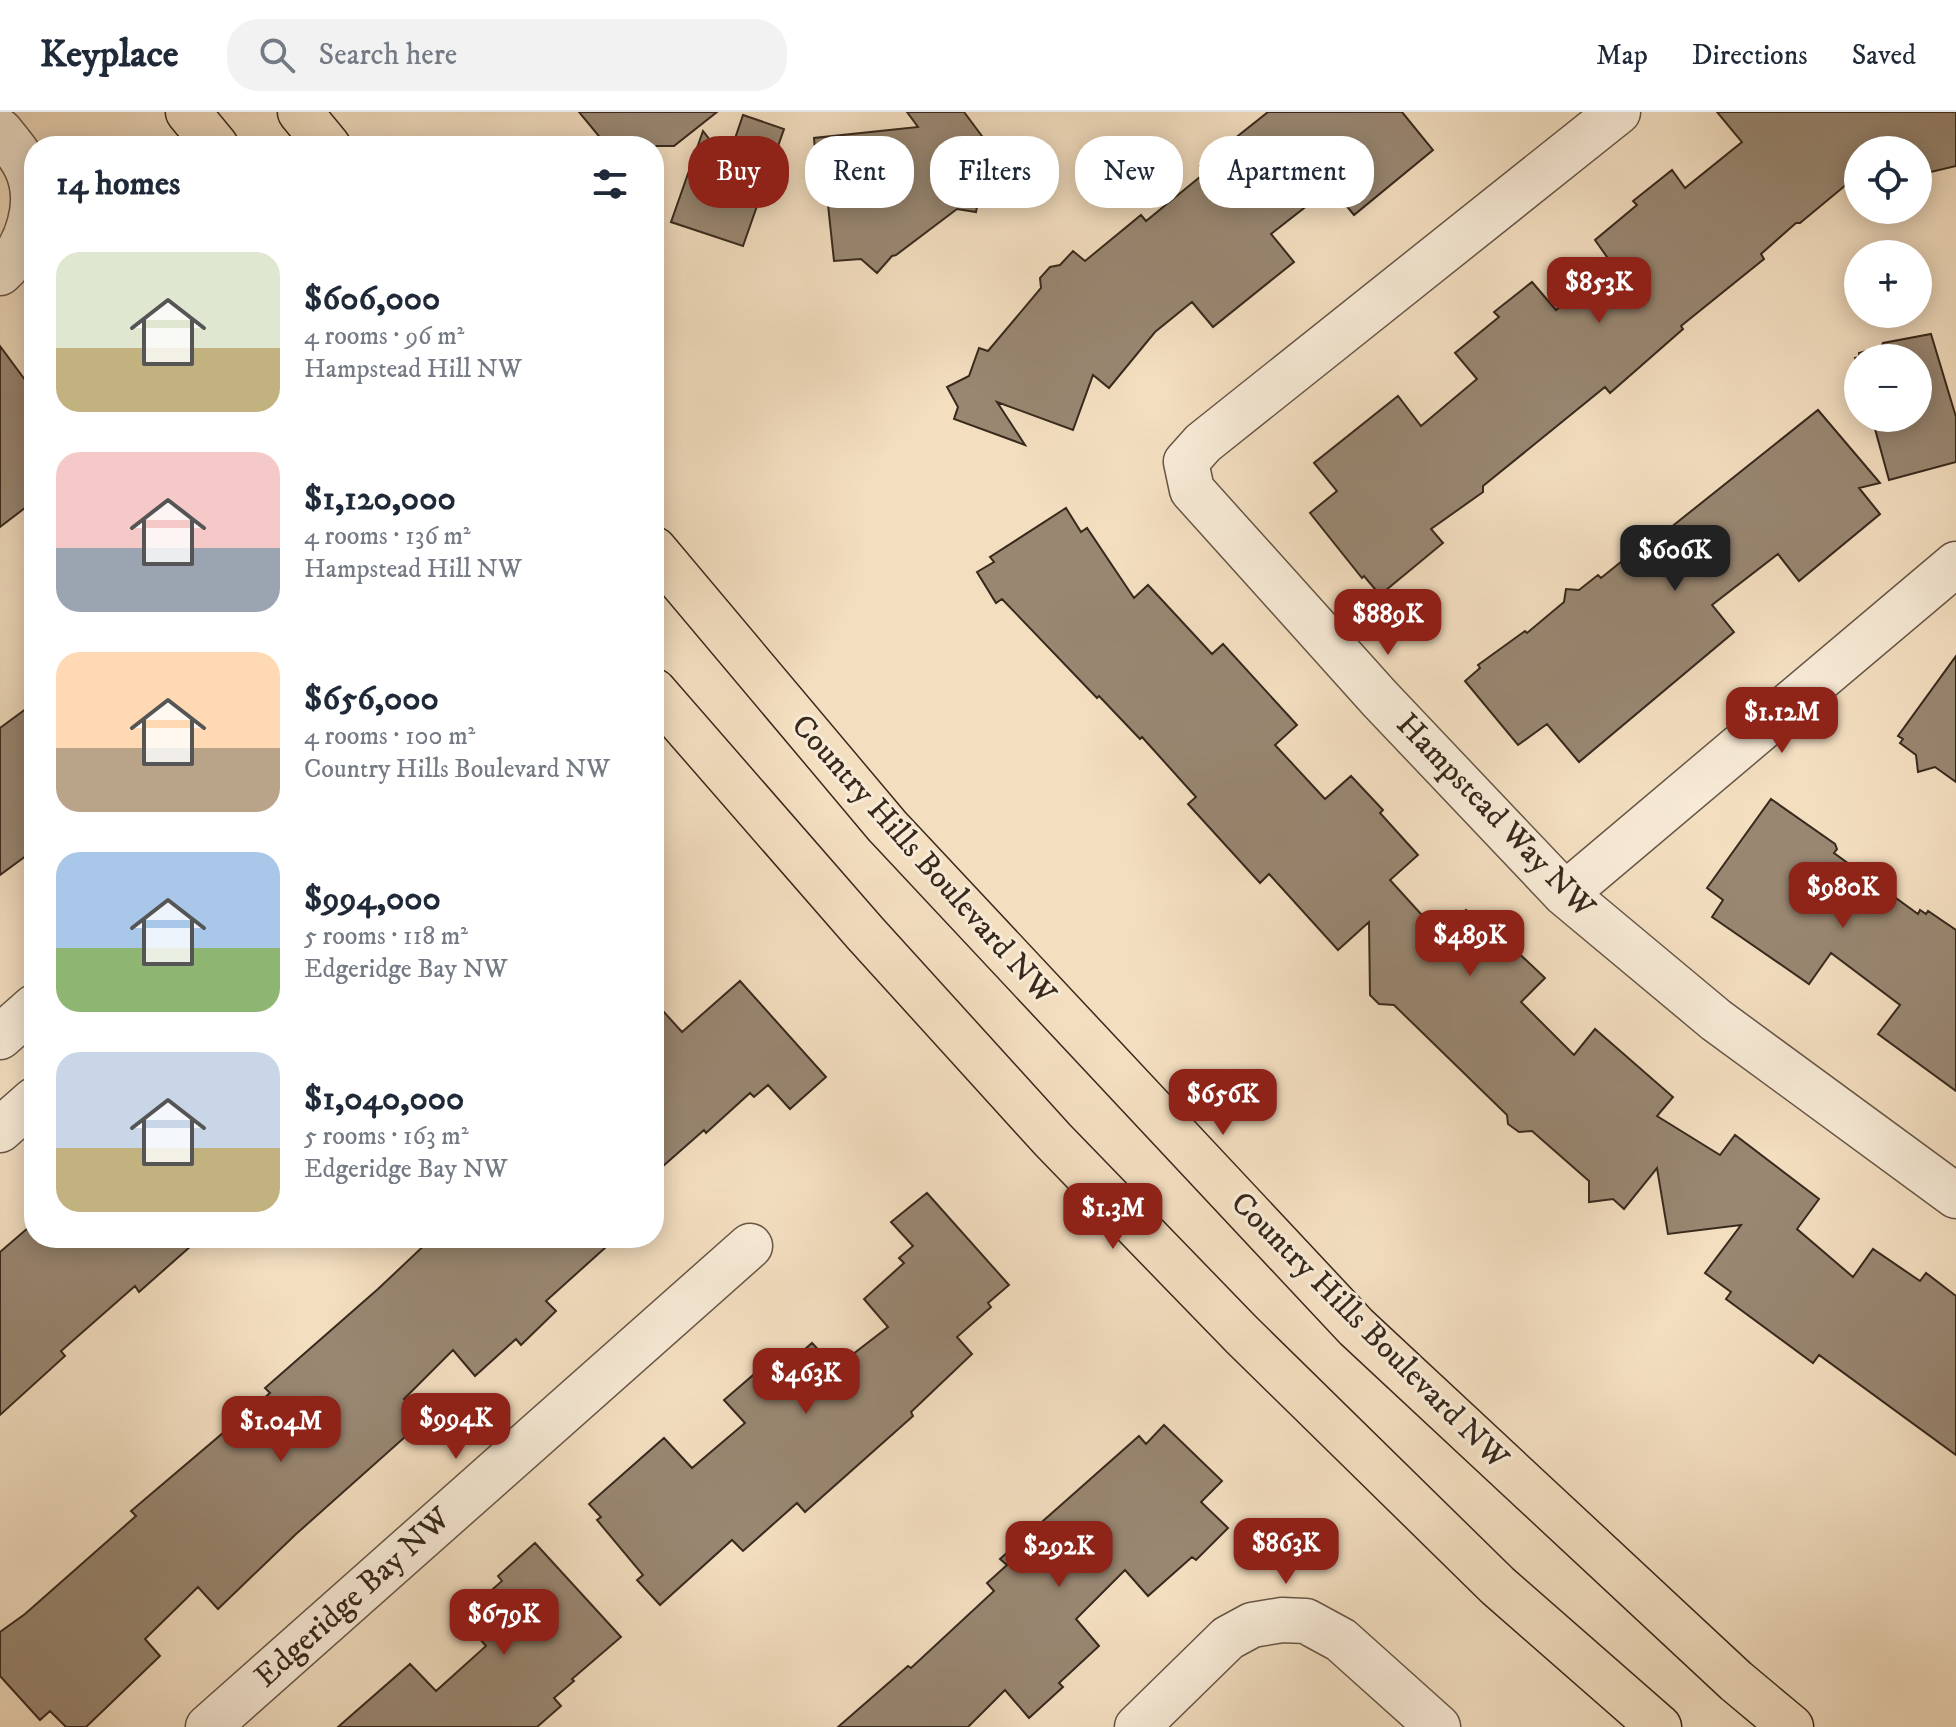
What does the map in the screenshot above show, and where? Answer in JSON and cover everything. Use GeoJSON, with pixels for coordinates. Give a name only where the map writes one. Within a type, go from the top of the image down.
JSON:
{"type":"FeatureCollection","features":[{"type":"Feature","properties":{"kind":"main road"},"geometry":{"type":"LineString","coordinates":[[188,112],[208,136]]}},
{"type":"Feature","properties":{"kind":"main road"},"geometry":{"type":"LineString","coordinates":[[300,112],[320,136]]}},
{"type":"Feature","properties":{"kind":"main road","name":"Country Hills Boulevard NW"},"geometry":{"type":"LineString","coordinates":[[664,561],[887,826],[1356,1327],[1736,1681],[1791,1727]]}},
{"type":"Feature","properties":{"kind":"main road"},"geometry":{"type":"LineString","coordinates":[[664,702],[1032,1117],[1242,1335],[1498,1586],[1659,1727]]}},
{"type":"Feature","properties":{"kind":"street","name":"Hampstead Way NW"},"geometry":{"type":"LineString","coordinates":[[1618,112],[1203,443],[1186,462],[1192,490],[1380,699],[1565,894],[1716,1020],[1956,1196]]}},
{"type":"Feature","properties":{"kind":"street"},"geometry":{"type":"LineString","coordinates":[[0,131],[24,164]]}},
{"type":"Feature","properties":{"kind":"street"},"geometry":{"type":"LineString","coordinates":[[0,273],[8,266],[24,240]]}},
{"type":"Feature","properties":{"kind":"street"},"geometry":{"type":"LineString","coordinates":[[1565,894],[1956,564]]}},
{"type":"Feature","properties":{"kind":"street"},"geometry":{"type":"LineString","coordinates":[[0,1037],[24,1016]]}},
{"type":"Feature","properties":{"kind":"street"},"geometry":{"type":"LineString","coordinates":[[0,1130],[24,1109]]}},
{"type":"Feature","properties":{"kind":"street","name":"Edgeridge Bay NW"},"geometry":{"type":"LineString","coordinates":[[208,1727],[750,1246]]}},
{"type":"Feature","properties":{"kind":"street"},"geometry":{"type":"LineString","coordinates":[[1137,1727],[1228,1638],[1252,1625],[1282,1620],[1306,1621],[1341,1640],[1438,1727]]}},
{"type":"Feature","properties":{"kind":"building"},"geometry":{"type":"Polygon","coordinates":[[[579,112],[717,112],[674,146],[664,146],[664,136],[599,136],[579,112]]]}},
{"type":"Feature","properties":{"kind":"building"},"geometry":{"type":"Polygon","coordinates":[[[907,112],[964,112],[982,136],[930,136],[930,208],[977,208],[976,212],[957,209],[892,256],[877,273],[861,259],[834,261],[828,208],[914,208],[914,136],[833,136],[918,127],[907,112]]]}},
{"type":"Feature","properties":{"kind":"building"},"geometry":{"type":"Polygon","coordinates":[[[1268,112],[1402,112],[1433,150],[1374,199],[1374,136],[1238,136],[1268,112]]]}},
{"type":"Feature","properties":{"kind":"building"},"geometry":{"type":"Polygon","coordinates":[[[1717,112],[1956,112],[1956,166],[1932,172],[1932,136],[1844,136],[1844,186],[1800,223],[1796,223],[1761,254],[1764,259],[1681,326],[1683,329],[1610,393],[1605,387],[1483,486],[1483,492],[1431,529],[1443,543],[1380,595],[1364,576],[1362,578],[1310,513],[1337,491],[1314,463],[1398,396],[1421,426],[1477,379],[1455,353],[1499,317],[1494,312],[1532,282],[1556,310],[1612,264],[1595,240],[1637,205],[1633,201],[1672,170],[1685,188],[1742,142],[1717,112]]]}},
{"type":"Feature","properties":{"kind":"building"},"geometry":{"type":"Polygon","coordinates":[[[743,115],[784,129],[782,136],[736,136],[743,115]]]}},
{"type":"Feature","properties":{"kind":"building"},"geometry":{"type":"Polygon","coordinates":[[[688,174],[688,208],[756,208],[743,246],[671,222],[688,174]]]}},
{"type":"Feature","properties":{"kind":"building"},"geometry":{"type":"Polygon","coordinates":[[[1199,178],[1199,208],[1304,208],[1271,234],[1294,262],[1213,327],[1192,302],[1155,332],[1109,388],[1093,375],[1073,430],[997,402],[1025,445],[954,419],[958,407],[947,387],[969,376],[979,348],[988,351],[1041,288],[1040,278],[1050,267],[1060,265],[1073,251],[1085,261],[1141,215],[1146,221],[1162,208],[1183,208],[1183,191],[1199,178]]]}},
{"type":"Feature","properties":{"kind":"building"},"geometry":{"type":"Polygon","coordinates":[[[1348,208],[1363,208],[1354,215],[1348,208]]]}},
{"type":"Feature","properties":{"kind":"building"},"geometry":{"type":"Polygon","coordinates":[[[1931,334],[1956,417],[1956,462],[1889,480],[1876,432],[1932,432],[1932,344],[1883,343],[1931,334]]]}},
{"type":"Feature","properties":{"kind":"building"},"geometry":{"type":"Polygon","coordinates":[[[0,346],[24,378],[24,509],[0,527],[0,346]]]}},
{"type":"Feature","properties":{"kind":"building"},"geometry":{"type":"Polygon","coordinates":[[[1818,410],[1880,483],[1859,488],[1880,514],[1799,581],[1778,554],[1712,605],[1734,632],[1579,762],[1547,724],[1518,745],[1465,681],[1480,668],[1478,665],[1525,631],[1527,633],[1564,602],[1566,589],[1579,590],[1598,575],[1601,578],[1648,540],[1648,527],[1670,528],[1818,410]]]}},
{"type":"Feature","properties":{"kind":"building"},"geometry":{"type":"Polygon","coordinates":[[[1066,508],[1081,532],[1087,528],[1134,598],[1148,585],[1212,654],[1223,644],[1297,725],[1275,745],[1325,799],[1351,776],[1383,810],[1380,813],[1418,855],[1390,880],[1440,935],[1466,910],[1505,950],[1510,945],[1545,978],[1521,1002],[1574,1055],[1595,1029],[1673,1097],[1657,1116],[1720,1155],[1735,1135],[1819,1199],[1797,1229],[1853,1277],[1873,1249],[1920,1281],[1926,1273],[1956,1296],[1956,1455],[1819,1355],[1813,1363],[1726,1299],[1731,1292],[1705,1273],[1741,1225],[1668,1234],[1657,1168],[1624,1209],[1613,1199],[1589,1202],[1589,1181],[1532,1131],[1519,1132],[1508,1124],[1507,1115],[1394,1005],[1379,1004],[1370,995],[1369,922],[1338,950],[1269,874],[1260,883],[1188,804],[1196,797],[1142,737],[1140,739],[1099,696],[1097,698],[1002,599],[996,603],[977,572],[994,562],[990,557],[1066,508]]]}},
{"type":"Feature","properties":{"kind":"building"},"geometry":{"type":"Polygon","coordinates":[[[1956,656],[1956,782],[1935,767],[1918,772],[1916,755],[1900,743],[1903,739],[1898,736],[1956,656]]]}},
{"type":"Feature","properties":{"kind":"building"},"geometry":{"type":"Polygon","coordinates":[[[24,710],[24,857],[0,875],[0,728],[24,710]]]}},
{"type":"Feature","properties":{"kind":"building"},"geometry":{"type":"Polygon","coordinates":[[[1771,799],[1835,844],[1837,849],[1834,853],[1918,914],[1920,910],[1926,914],[1928,911],[1956,930],[1956,1091],[1878,1034],[1900,1005],[1831,953],[1809,984],[1712,917],[1723,900],[1707,888],[1771,799]]]}},
{"type":"Feature","properties":{"kind":"building"},"geometry":{"type":"Polygon","coordinates":[[[740,981],[826,1077],[790,1109],[768,1085],[754,1097],[750,1093],[664,1165],[664,1012],[682,1032],[740,981]]]}},
{"type":"Feature","properties":{"kind":"building"},"geometry":{"type":"Polygon","coordinates":[[[927,1193],[1009,1285],[988,1303],[991,1307],[957,1337],[972,1354],[911,1412],[913,1416],[805,1512],[797,1503],[743,1551],[732,1540],[660,1605],[637,1580],[643,1575],[597,1520],[601,1517],[589,1504],[664,1438],[692,1468],[745,1423],[724,1400],[759,1370],[769,1381],[812,1343],[835,1368],[888,1327],[864,1299],[904,1263],[899,1258],[913,1246],[891,1222],[927,1193]]]}},
{"type":"Feature","properties":{"kind":"building"},"geometry":{"type":"Polygon","coordinates":[[[24,1231],[24,1248],[189,1248],[139,1292],[135,1286],[61,1351],[65,1356],[0,1415],[0,1252],[24,1231]]]}},
{"type":"Feature","properties":{"kind":"building"},"geometry":{"type":"Polygon","coordinates":[[[421,1248],[605,1248],[546,1301],[556,1311],[521,1345],[516,1339],[475,1376],[453,1350],[404,1399],[424,1420],[295,1535],[218,1609],[198,1587],[145,1639],[160,1656],[86,1727],[66,1727],[50,1711],[40,1720],[0,1676],[0,1632],[25,1614],[136,1516],[131,1511],[270,1393],[265,1388],[421,1248]]]}},
{"type":"Feature","properties":{"kind":"building"},"geometry":{"type":"Polygon","coordinates":[[[1164,1425],[1222,1481],[1201,1502],[1228,1528],[1196,1560],[1192,1557],[1148,1596],[1125,1570],[1076,1619],[1099,1646],[1059,1683],[1063,1687],[1029,1718],[1005,1690],[968,1727],[838,1727],[908,1666],[911,1668],[994,1591],[987,1583],[1007,1565],[1000,1559],[1139,1436],[1146,1444],[1164,1425]]]}},
{"type":"Feature","properties":{"kind":"building"},"geometry":{"type":"Polygon","coordinates":[[[535,1543],[621,1637],[554,1698],[561,1706],[537,1727],[338,1727],[410,1664],[436,1691],[486,1646],[461,1617],[502,1581],[498,1576],[535,1543]]]}}]}
